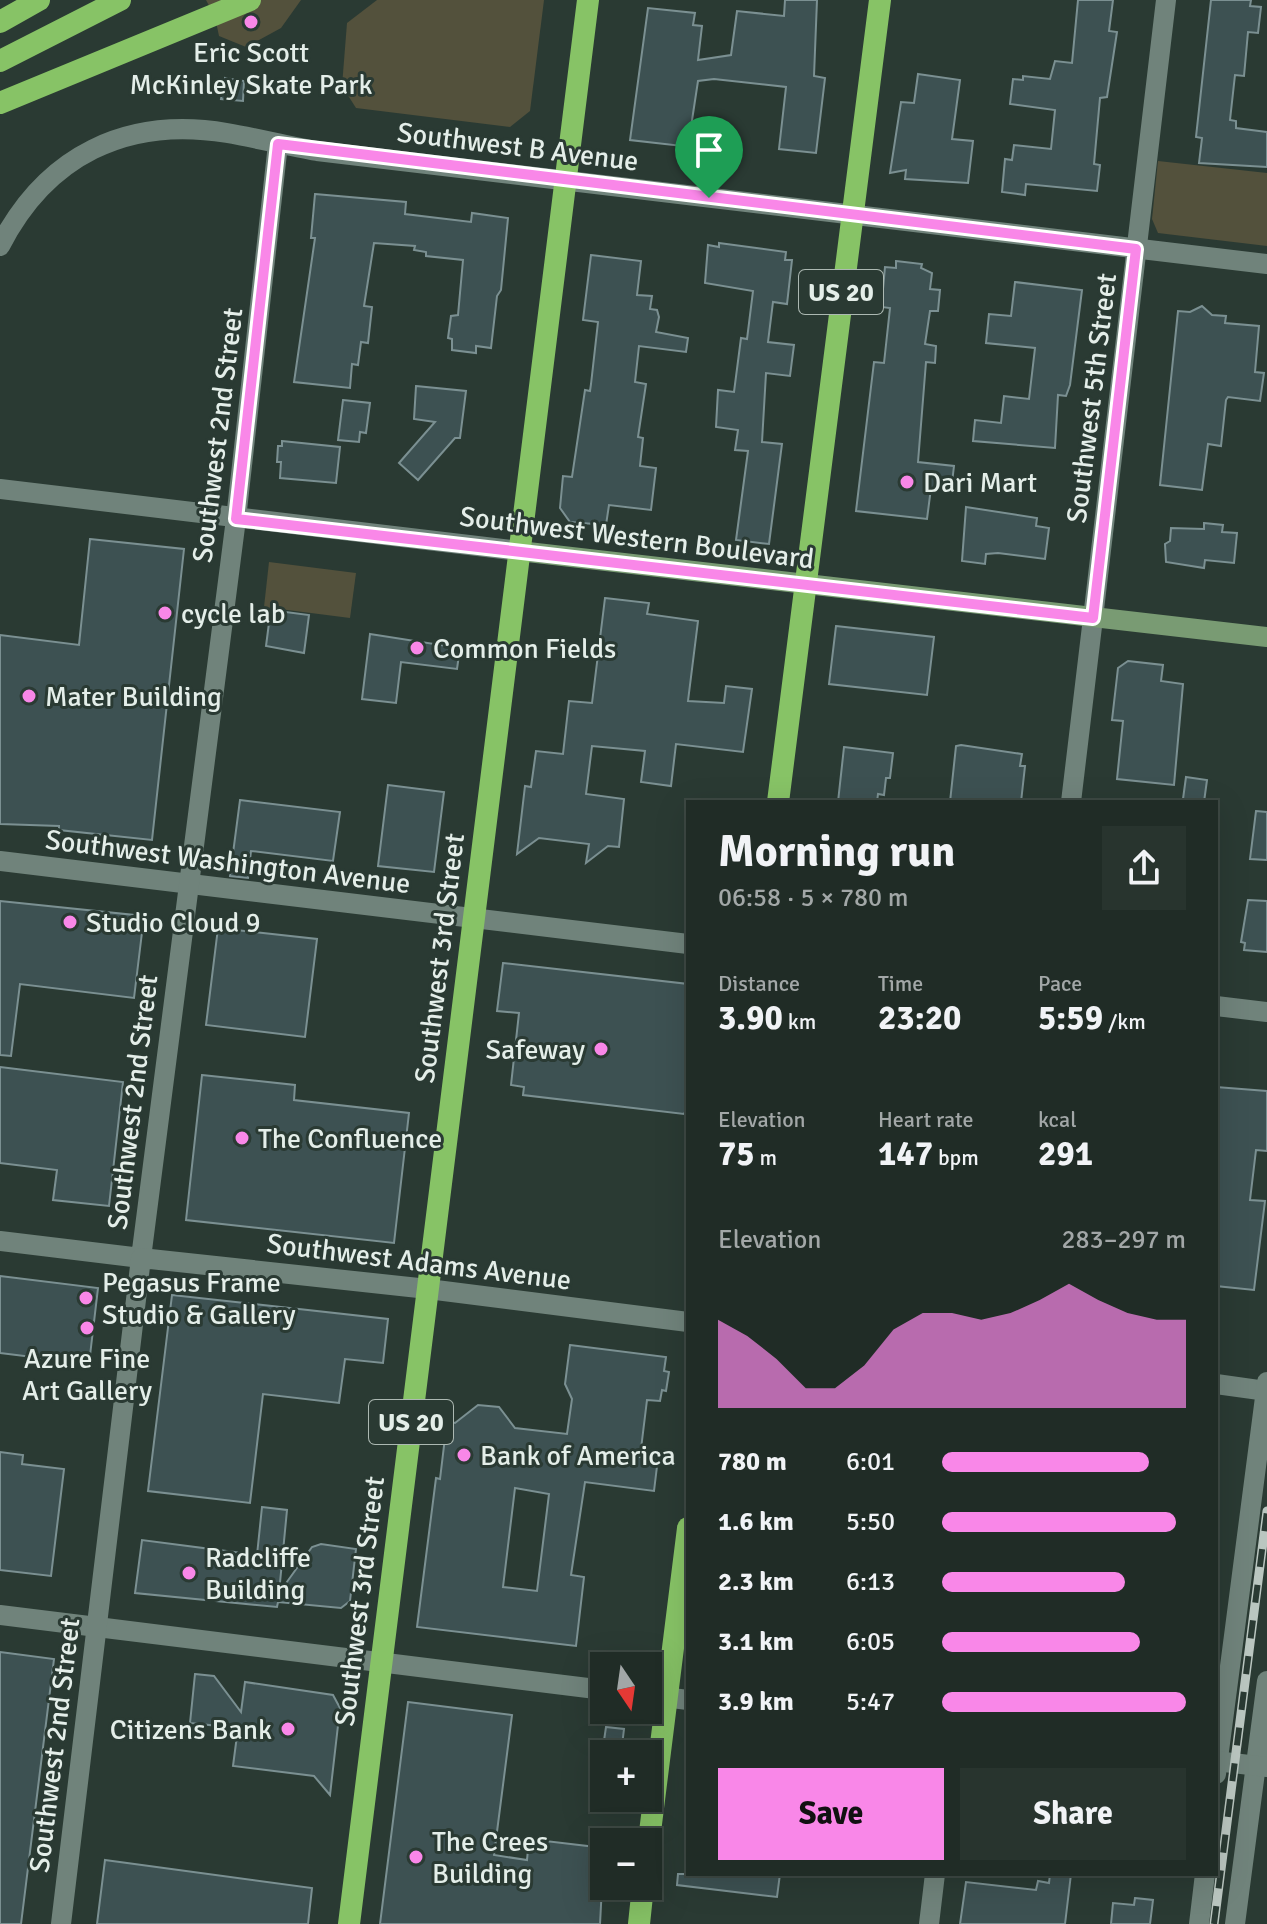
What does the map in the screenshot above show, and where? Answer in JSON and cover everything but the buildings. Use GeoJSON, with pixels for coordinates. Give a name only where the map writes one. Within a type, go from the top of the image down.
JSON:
{"type":"FeatureCollection","features":[{"type":"Feature","properties":{"kind":"highway"},"geometry":{"type":"LineString","coordinates":[[0,22],[39,0]]}},
{"type":"Feature","properties":{"kind":"highway"},"geometry":{"type":"LineString","coordinates":[[0,61],[120,0]]}},
{"type":"Feature","properties":{"kind":"highway"},"geometry":{"type":"LineString","coordinates":[[0,103],[250,0]]}},
{"type":"Feature","properties":{"kind":"highway","name":"Southwest 3rd Street"},"geometry":{"type":"LineString","coordinates":[[349,1924],[588,0]]}},
{"type":"Feature","properties":{"kind":"highway","name":"US 20"},"geometry":{"type":"LineString","coordinates":[[778,800],[880,0]]}},
{"type":"Feature","properties":{"kind":"highway"},"geometry":{"type":"LineString","coordinates":[[651,1828],[686,1545]]}},
{"type":"Feature","properties":{"kind":"highway"},"geometry":{"type":"LineString","coordinates":[[639,1924],[642,1900]]}},
{"type":"Feature","properties":{"kind":"main road","name":"Southwest Western Boulevard"},"geometry":{"type":"LineString","coordinates":[[519,551],[1267,637]]}},
{"type":"Feature","properties":{"kind":"street","name":"Southwest 5th Street"},"geometry":{"type":"LineString","coordinates":[[1071,800],[1166,0]]}},
{"type":"Feature","properties":{"kind":"street","name":"Southwest B Avenue"},"geometry":{"type":"LineString","coordinates":[[0,246],[18,211],[50,176],[84,152],[121,137],[167,130],[225,132],[278,144],[1267,264]]}},
{"type":"Feature","properties":{"kind":"street","name":"Southwest 2nd Street"},"geometry":{"type":"LineString","coordinates":[[61,1924],[187,884],[236,519],[278,144]]}},
{"type":"Feature","properties":{"kind":"street","name":"Southwest Western Boulevard"},"geometry":{"type":"LineString","coordinates":[[0,489],[519,551]]}},
{"type":"Feature","properties":{"kind":"street","name":"Southwest Washington Avenue"},"geometry":{"type":"LineString","coordinates":[[0,861],[686,944]]}},
{"type":"Feature","properties":{"kind":"street"},"geometry":{"type":"LineString","coordinates":[[1218,1006],[1267,1012]]}},
{"type":"Feature","properties":{"kind":"street","name":"Southwest Adams Avenue"},"geometry":{"type":"LineString","coordinates":[[0,1241],[686,1322]]}},
{"type":"Feature","properties":{"kind":"street"},"geometry":{"type":"LineString","coordinates":[[1218,1750],[1267,1382]]}},
{"type":"Feature","properties":{"kind":"street"},"geometry":{"type":"LineString","coordinates":[[1218,1384],[1266,1391]]}},
{"type":"Feature","properties":{"kind":"street"},"geometry":{"type":"LineString","coordinates":[[0,1615],[590,1688]]}},
{"type":"Feature","properties":{"kind":"street"},"geometry":{"type":"LineString","coordinates":[[1235,1924],[1262,1766],[1267,1681]]}},
{"type":"Feature","properties":{"kind":"street"},"geometry":{"type":"LineString","coordinates":[[1218,1765],[1262,1766]]}},
{"type":"Feature","properties":{"kind":"street"},"geometry":{"type":"LineString","coordinates":[[929,1924],[935,1876]]}},
{"type":"Feature","properties":{"kind":"street"},"geometry":{"type":"LineString","coordinates":[[1199,1924],[1205,1876]]}},
{"type":"Feature","properties":{"kind":"shaded area","name":"Eric Scott McKinley Skate Park"},"geometry":{"type":"Polygon","coordinates":[[[206,0],[301,0],[281,28],[246,47],[219,36],[215,17],[206,0]]]}},
{"type":"Feature","properties":{"kind":"shaded area"},"geometry":{"type":"Polygon","coordinates":[[[377,0],[544,0],[530,111],[510,127],[356,108],[342,86],[347,23],[377,0]]]}},
{"type":"Feature","properties":{"kind":"shaded area"},"geometry":{"type":"Polygon","coordinates":[[[1158,161],[1267,173],[1267,246],[1158,233],[1152,219],[1158,161]]]}},
{"type":"Feature","properties":{"kind":"shaded area"},"geometry":{"type":"Polygon","coordinates":[[[269,562],[356,573],[350,618],[264,607],[269,562]]]}},
{"type":"Feature","properties":{"kind":"railway"},"geometry":{"type":"LineString","coordinates":[[1214,1924],[1267,1511]]}},
{"type":"Feature","properties":{"kind":"place","name":"Eric Scott McKinley Skate Park"},"geometry":{"type":"Point","coordinates":[251,22]}},
{"type":"Feature","properties":{"kind":"place","name":"Dari Mart"},"geometry":{"type":"Point","coordinates":[907,482]}},
{"type":"Feature","properties":{"kind":"place","name":"cycle lab"},"geometry":{"type":"Point","coordinates":[165,613]}},
{"type":"Feature","properties":{"kind":"place","name":"Common Fields"},"geometry":{"type":"Point","coordinates":[417,648]}},
{"type":"Feature","properties":{"kind":"place","name":"Mater Building"},"geometry":{"type":"Point","coordinates":[29,696]}},
{"type":"Feature","properties":{"kind":"place","name":"Studio Cloud 9"},"geometry":{"type":"Point","coordinates":[70,922]}},
{"type":"Feature","properties":{"kind":"place","name":"Safeway"},"geometry":{"type":"Point","coordinates":[601,1049]}},
{"type":"Feature","properties":{"kind":"place","name":"The Confluence"},"geometry":{"type":"Point","coordinates":[242,1138]}},
{"type":"Feature","properties":{"kind":"place","name":"Pegasus Frame Studio & Gallery"},"geometry":{"type":"Point","coordinates":[86,1298]}},
{"type":"Feature","properties":{"kind":"place","name":"Azure Fine Art Gallery"},"geometry":{"type":"Point","coordinates":[87,1328]}},
{"type":"Feature","properties":{"kind":"place","name":"Bank of America"},"geometry":{"type":"Point","coordinates":[464,1455]}},
{"type":"Feature","properties":{"kind":"place","name":"Radcliffe Building"},"geometry":{"type":"Point","coordinates":[189,1573]}},
{"type":"Feature","properties":{"kind":"place","name":"Citizens Bank"},"geometry":{"type":"Point","coordinates":[288,1729]}},
{"type":"Feature","properties":{"kind":"place","name":"The Crees Building"},"geometry":{"type":"Point","coordinates":[416,1857]}},
{"type":"Feature","properties":{"kind":"route"},"geometry":{"type":"LineString","coordinates":[[278,144],[709,198],[1136,249],[1093,618],[236,519],[278,144]]}}]}
